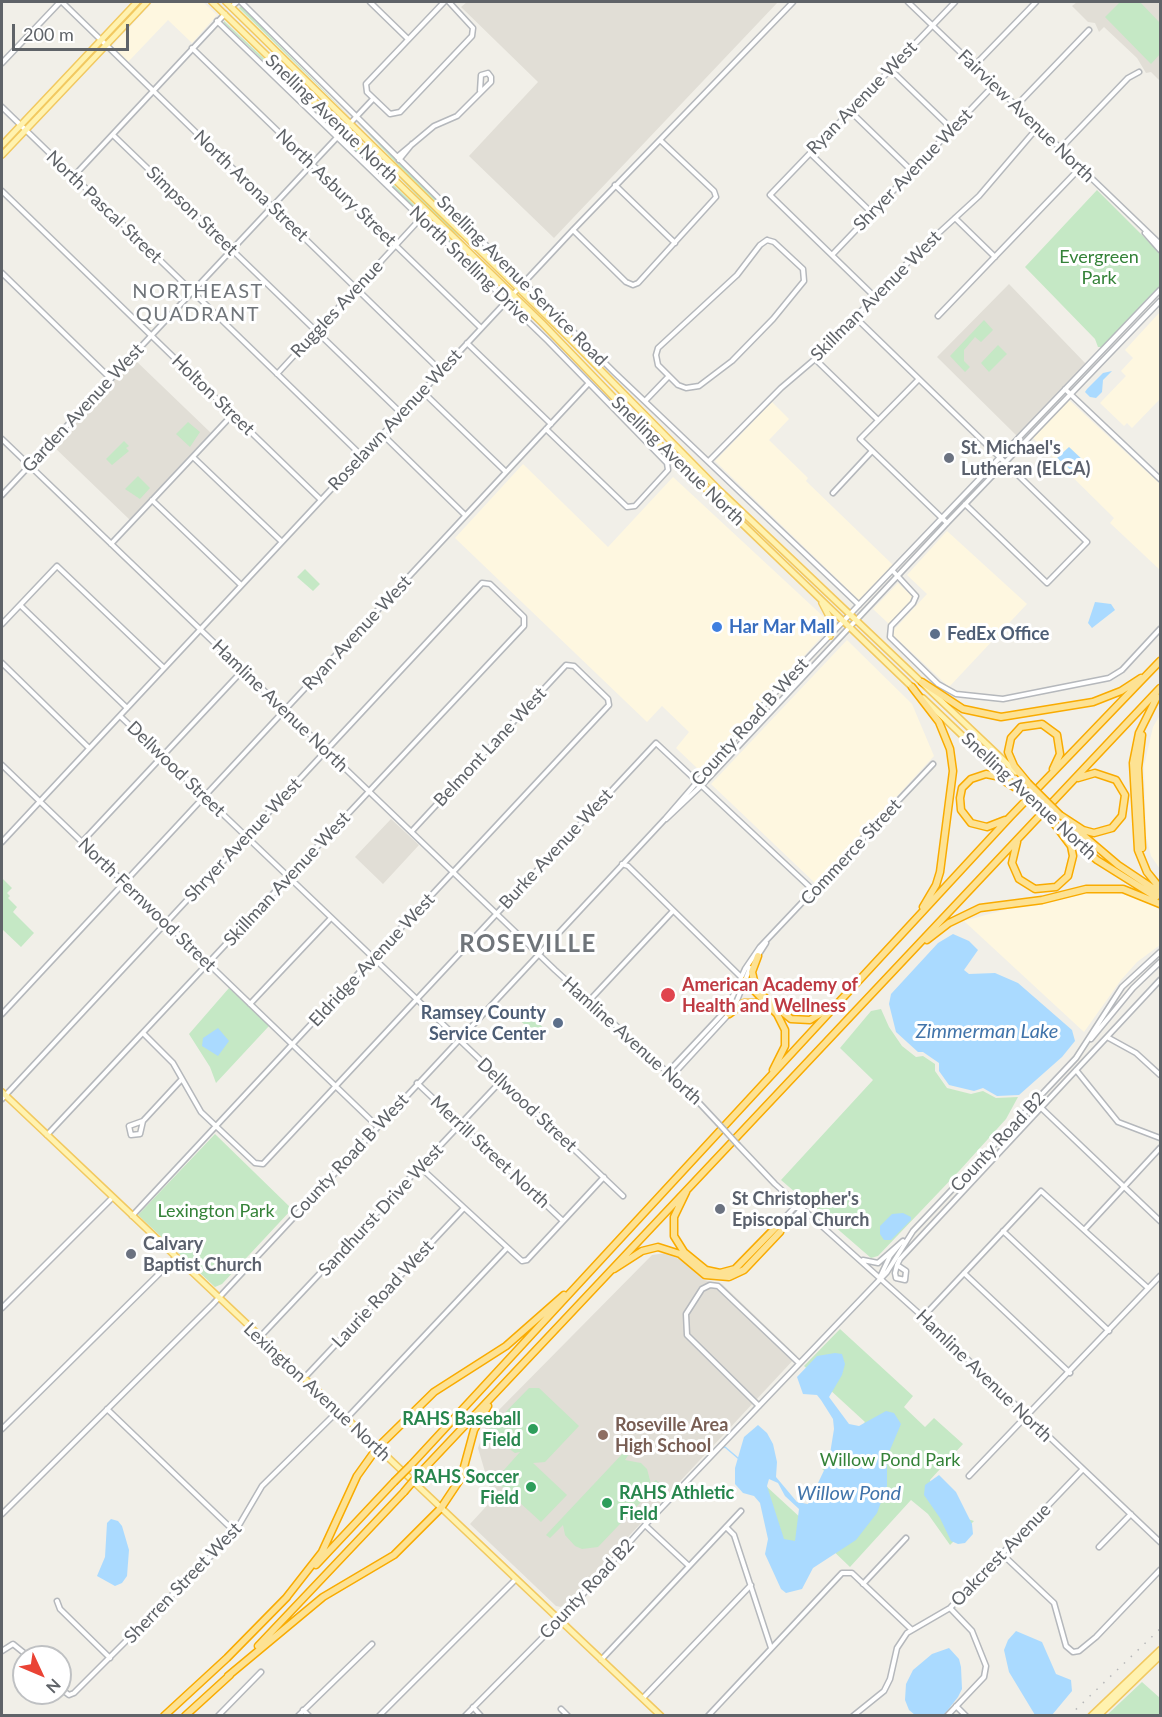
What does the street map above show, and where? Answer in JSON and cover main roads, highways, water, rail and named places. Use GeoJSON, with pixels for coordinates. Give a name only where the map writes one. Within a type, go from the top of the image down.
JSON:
{"type":"FeatureCollection","features":[{"type":"Feature","properties":{"kind":"highway"},"geometry":{"type":"LineString","coordinates":[[922,682],[963,709],[982,715],[1010,716],[1100,700],[1131,685],[1158,664]]}},
{"type":"Feature","properties":{"kind":"highway"},"geometry":{"type":"LineString","coordinates":[[164,1716],[215,1670],[286,1598],[1010,817],[1158,664]]}},
{"type":"Feature","properties":{"kind":"highway"},"geometry":{"type":"LineString","coordinates":[[900,937],[928,901],[936,885],[953,785],[952,757],[944,732],[933,712],[912,687]]}},
{"type":"Feature","properties":{"kind":"highway"},"geometry":{"type":"LineString","coordinates":[[1161,690],[1147,713],[1139,733],[1133,763],[1136,835],[1142,860],[1161,888]]}},
{"type":"Feature","properties":{"kind":"highway"},"geometry":{"type":"LineString","coordinates":[[228,1676],[1026,829],[1161,690]]}},
{"type":"Feature","properties":{"kind":"highway"},"geometry":{"type":"LineString","coordinates":[[1028,783],[1011,761],[1008,747],[1018,729],[1034,723],[1052,729],[1060,746],[1058,761],[1043,783]]}},
{"type":"Feature","properties":{"kind":"highway"},"geometry":{"type":"LineString","coordinates":[[1060,814],[1083,830],[1094,833],[1112,828],[1122,816],[1125,795],[1120,785],[1111,777],[1090,773],[1073,781]]}},
{"type":"Feature","properties":{"kind":"highway"},"geometry":{"type":"LineString","coordinates":[[1010,817],[994,826],[975,825],[961,810],[961,793],[971,778],[986,774],[996,776],[1019,790]]}},
{"type":"Feature","properties":{"kind":"highway","name":"Snelling Avenue North"},"geometry":{"type":"LineString","coordinates":[[1028,783],[1098,849],[1161,893]]}},
{"type":"Feature","properties":{"kind":"highway","name":"Snelling Avenue North"},"geometry":{"type":"LineString","coordinates":[[1019,790],[1097,860],[1161,902]]}},
{"type":"Feature","properties":{"kind":"highway"},"geometry":{"type":"LineString","coordinates":[[1026,829],[1013,852],[1015,873],[1030,887],[1051,889],[1068,876],[1073,862],[1071,846],[1053,822]]}},
{"type":"Feature","properties":{"kind":"highway"},"geometry":{"type":"LineString","coordinates":[[879,986],[940,929],[980,908],[1042,900],[1096,888],[1123,889],[1161,902]]}},
{"type":"Feature","properties":{"kind":"highway"},"geometry":{"type":"LineString","coordinates":[[758,956],[752,972],[758,991]]}},
{"type":"Feature","properties":{"kind":"highway"},"geometry":{"type":"LineString","coordinates":[[759,1090],[781,1057],[786,1041],[781,1019],[743,979],[786,1017],[798,1021],[816,1017],[848,992]]}},
{"type":"Feature","properties":{"kind":"highway"},"geometry":{"type":"LineString","coordinates":[[729,1014],[744,1003],[765,1004]]}},
{"type":"Feature","properties":{"kind":"highway"},"geometry":{"type":"LineString","coordinates":[[598,1282],[636,1253],[658,1247],[680,1254],[705,1275],[717,1278],[729,1277],[744,1270],[778,1229],[735,1269],[715,1272],[700,1266],[679,1246],[673,1223],[681,1201],[701,1173]]}},
{"type":"Feature","properties":{"kind":"highway"},"geometry":{"type":"LineString","coordinates":[[286,1598],[322,1552],[357,1476],[377,1448],[434,1392],[516,1338],[592,1269]]}},
{"type":"Feature","properties":{"kind":"highway"},"geometry":{"type":"LineString","coordinates":[[185,1716],[228,1676],[323,1597],[394,1555],[441,1508],[461,1478],[477,1424],[508,1379]]}},
{"type":"Feature","properties":{"kind":"main road"},"geometry":{"type":"LineString","coordinates":[[103,43],[137,2]]}},
{"type":"Feature","properties":{"kind":"main road"},"geometry":{"type":"LineString","coordinates":[[2,145],[22,128],[103,43],[147,2]]}},
{"type":"Feature","properties":{"kind":"main road","name":"Snelling Avenue North"},"geometry":{"type":"LineString","coordinates":[[212,2],[512,294],[651,436],[1019,790]]}},
{"type":"Feature","properties":{"kind":"main road","name":"Snelling Avenue North"},"geometry":{"type":"LineString","coordinates":[[226,2],[518,288],[720,491],[1028,783]]}},
{"type":"Feature","properties":{"kind":"main road"},"geometry":{"type":"LineString","coordinates":[[225,14],[230,12],[243,18]]}},
{"type":"Feature","properties":{"kind":"main road"},"geometry":{"type":"LineString","coordinates":[[2,155],[22,128]]}},
{"type":"Feature","properties":{"kind":"main road"},"geometry":{"type":"LineString","coordinates":[[820,598],[833,624],[830,636]]}},
{"type":"Feature","properties":{"kind":"main road","name":"Lexington Avenue North"},"geometry":{"type":"LineString","coordinates":[[3,1095],[661,1716]]}},
{"type":"Feature","properties":{"kind":"main road"},"geometry":{"type":"LineString","coordinates":[[1091,1716],[1161,1650]]}},
{"type":"Feature","properties":{"kind":"main road"},"geometry":{"type":"LineString","coordinates":[[1098,1716],[1161,1656]]}},
{"type":"Feature","properties":{"kind":"water"},"geometry":{"type":"Polygon","coordinates":[[[1112,371],[1103,380],[1102,392],[1096,398],[1090,397],[1085,392],[1103,373],[1112,371]]]}},
{"type":"Feature","properties":{"kind":"water"},"geometry":{"type":"Polygon","coordinates":[[[1069,447],[1085,462],[1074,473],[1057,458],[1069,447]]]}},
{"type":"Feature","properties":{"kind":"water"},"geometry":{"type":"Polygon","coordinates":[[[1095,602],[1111,604],[1115,610],[1092,628],[1088,623],[1095,602]]]}},
{"type":"Feature","properties":{"kind":"water","name":"Zimmerman Lake"},"geometry":{"type":"Polygon","coordinates":[[[953,934],[969,941],[978,950],[964,970],[969,974],[995,973],[1018,983],[1072,1030],[1075,1041],[1062,1057],[1019,1095],[997,1096],[983,1088],[974,1091],[949,1085],[939,1071],[939,1063],[923,1052],[918,1052],[896,1032],[889,1004],[891,994],[938,943],[953,934]]]}},
{"type":"Feature","properties":{"kind":"water"},"geometry":{"type":"Polygon","coordinates":[[[218,1028],[229,1041],[218,1056],[202,1046],[203,1038],[218,1028]]]}},
{"type":"Feature","properties":{"kind":"water"},"geometry":{"type":"Polygon","coordinates":[[[903,1213],[911,1217],[911,1220],[891,1240],[884,1240],[880,1234],[880,1226],[892,1214],[903,1213]]]}},
{"type":"Feature","properties":{"kind":"water","name":"Willow Pond"},"geometry":{"type":"Polygon","coordinates":[[[842,1354],[845,1364],[842,1375],[829,1397],[849,1424],[859,1426],[886,1411],[894,1413],[901,1424],[887,1457],[887,1486],[877,1513],[856,1540],[813,1568],[802,1589],[786,1593],[781,1589],[765,1554],[768,1539],[760,1503],[754,1496],[743,1493],[735,1484],[735,1468],[744,1437],[758,1425],[767,1433],[773,1444],[777,1462],[776,1477],[797,1502],[808,1504],[829,1460],[834,1429],[833,1419],[821,1400],[817,1395],[803,1394],[797,1377],[817,1356],[842,1354]],[[769,1479],[767,1486],[784,1539],[795,1541],[799,1509],[785,1496],[778,1483],[769,1479]]]}},
{"type":"Feature","properties":{"kind":"water"},"geometry":{"type":"Polygon","coordinates":[[[939,1475],[956,1492],[972,1524],[973,1534],[965,1543],[958,1544],[951,1541],[940,1518],[924,1495],[925,1485],[939,1475]]]}},
{"type":"Feature","properties":{"kind":"water"},"geometry":{"type":"Polygon","coordinates":[[[111,1519],[118,1521],[122,1526],[129,1550],[127,1576],[122,1583],[115,1586],[97,1576],[105,1557],[107,1523],[111,1519]]]}},
{"type":"Feature","properties":{"kind":"water"},"geometry":{"type":"Polygon","coordinates":[[[1016,1631],[1042,1642],[1056,1674],[1071,1680],[1072,1691],[1052,1715],[1035,1715],[1009,1672],[1004,1650],[1008,1640],[1016,1631]]]}},
{"type":"Feature","properties":{"kind":"water"},"geometry":{"type":"Polygon","coordinates":[[[949,1648],[959,1659],[961,1667],[962,1689],[958,1697],[944,1715],[915,1715],[909,1710],[905,1700],[906,1684],[913,1670],[932,1654],[949,1648]]]}},
{"type":"Feature","properties":{"kind":"waterway"},"geometry":{"type":"LineString","coordinates":[[721,1448],[725,1447],[739,1459]]}},
{"type":"Feature","properties":{"kind":"railway"},"geometry":{"type":"LineString","coordinates":[[1069,1716],[1160,1629]]}},
{"type":"Feature","properties":{"kind":"place","name":"St. Michael's Lutheran (ELCA)"},"geometry":{"type":"Point","coordinates":[949,458]}},
{"type":"Feature","properties":{"kind":"place","name":"Har Mar Mall"},"geometry":{"type":"Point","coordinates":[717,627]}},
{"type":"Feature","properties":{"kind":"place","name":"FedEx Office"},"geometry":{"type":"Point","coordinates":[935,634]}},
{"type":"Feature","properties":{"kind":"place","name":"American Academy of Health and Wellness"},"geometry":{"type":"Point","coordinates":[668,995]}},
{"type":"Feature","properties":{"kind":"place","name":"Ramsey County Service Center"},"geometry":{"type":"Point","coordinates":[558,1023]}},
{"type":"Feature","properties":{"kind":"place","name":"St Christopher's Episcopal Church"},"geometry":{"type":"Point","coordinates":[720,1209]}},
{"type":"Feature","properties":{"kind":"place","name":"Calvary Baptist Church"},"geometry":{"type":"Point","coordinates":[131,1254]}},
{"type":"Feature","properties":{"kind":"place","name":"RAHS Baseball Field"},"geometry":{"type":"Point","coordinates":[533,1429]}},
{"type":"Feature","properties":{"kind":"place","name":"Roseville Area High School"},"geometry":{"type":"Point","coordinates":[603,1435]}},
{"type":"Feature","properties":{"kind":"place","name":"RAHS Soccer Field"},"geometry":{"type":"Point","coordinates":[531,1487]}},
{"type":"Feature","properties":{"kind":"place","name":"RAHS Athletic Field"},"geometry":{"type":"Point","coordinates":[607,1503]}},
{"type":"Feature","properties":{"kind":"district","name":"NORTHEAST QUADRANT"},"geometry":{"type":"Point","coordinates":[198,304]}},
{"type":"Feature","properties":{"kind":"district","name":"ROSEVILLE"},"geometry":{"type":"Point","coordinates":[528,944]}},
{"type":"Feature","properties":{"kind":"park label","name":"Evergreen Park"},"geometry":{"type":"Point","coordinates":[1099,267]}},
{"type":"Feature","properties":{"kind":"park label","name":"Lexington Park"},"geometry":{"type":"Point","coordinates":[216,1211]}},
{"type":"Feature","properties":{"kind":"park label","name":"Willow Pond Park"},"geometry":{"type":"Point","coordinates":[890,1460]}}]}
